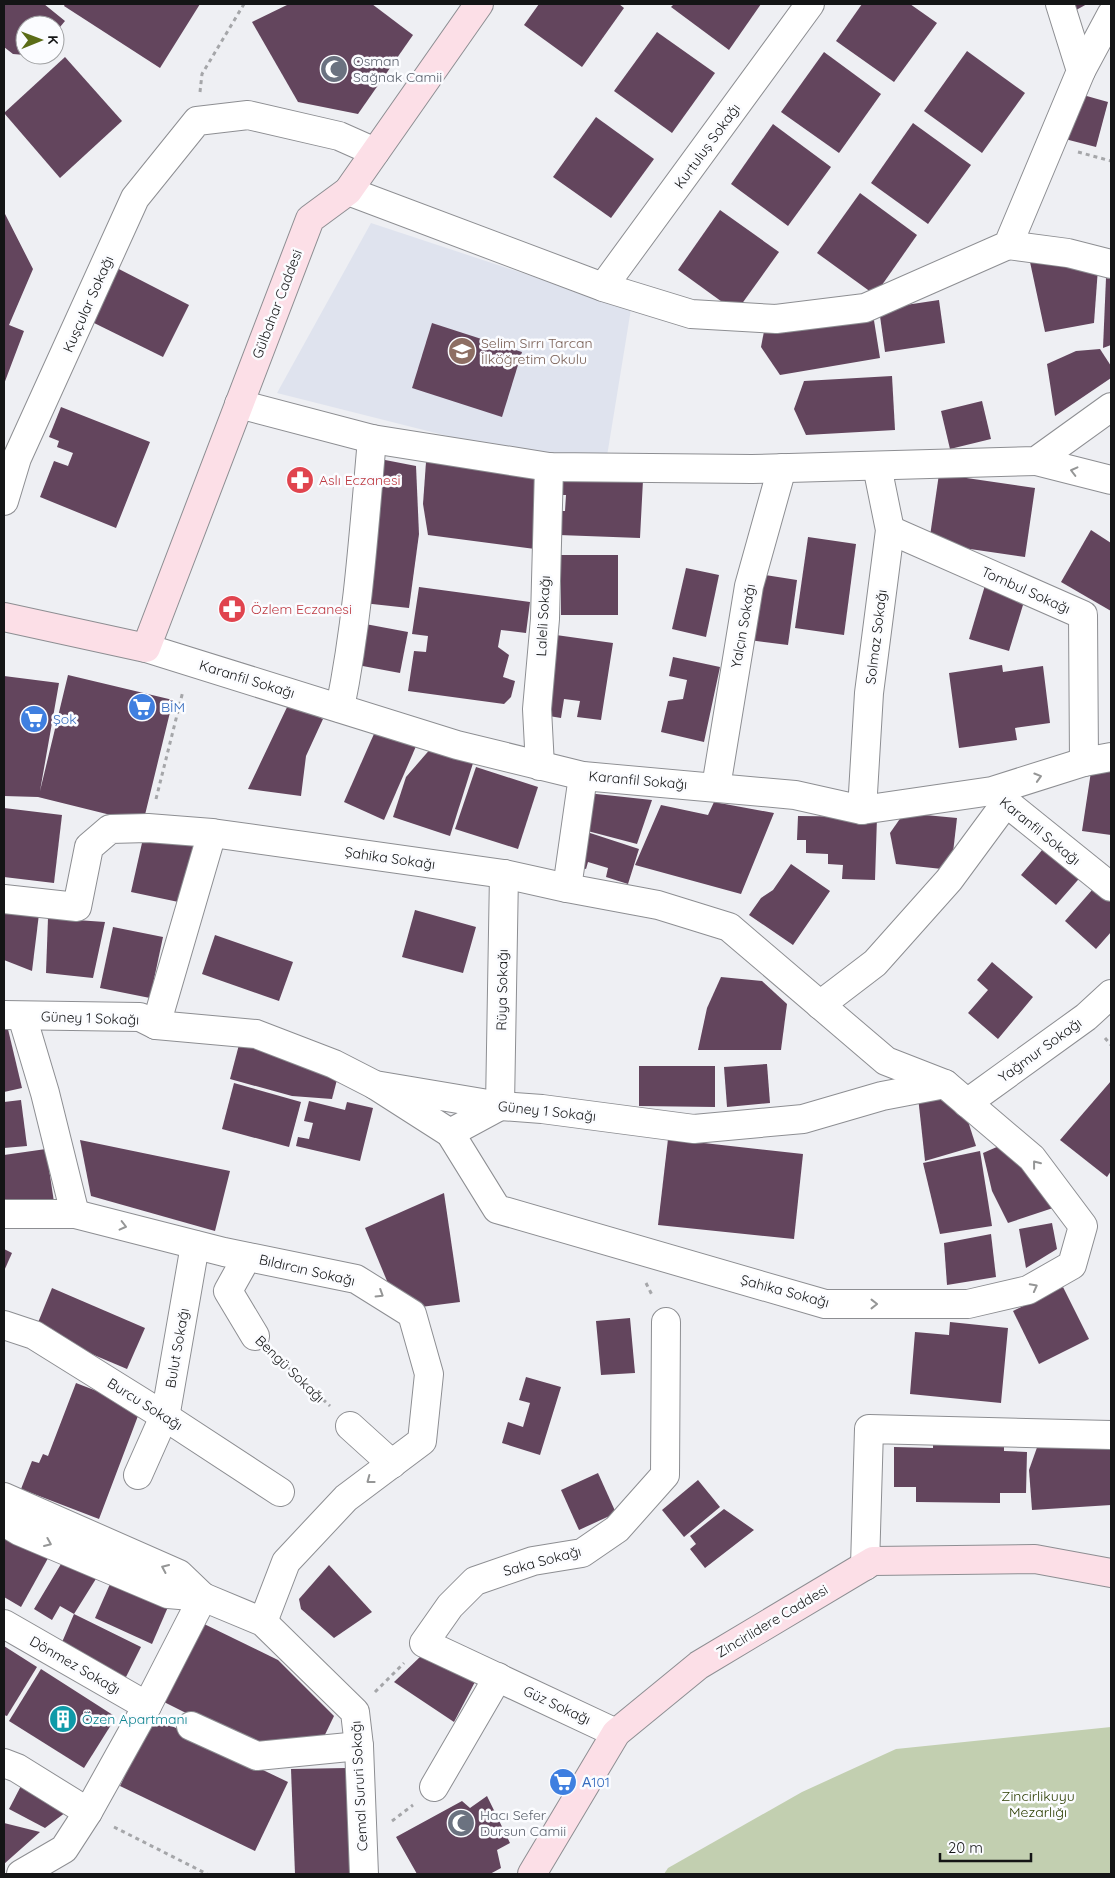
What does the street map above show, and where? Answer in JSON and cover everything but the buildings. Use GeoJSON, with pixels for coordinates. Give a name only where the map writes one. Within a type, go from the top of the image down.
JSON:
{"type":"FeatureCollection","features":[{"type":"Feature","properties":{"kind":"street","name":"Gülbahar Caddesi"},"geometry":{"type":"LineString","coordinates":[[146,648],[310,219],[348,191],[480,4]]}},
{"type":"Feature","properties":{"kind":"street","name":"Kurtuluş Sokağı"},"geometry":{"type":"LineString","coordinates":[[603,287],[810,4]]}},
{"type":"Feature","properties":{"kind":"street"},"geometry":{"type":"LineString","coordinates":[[1060,4],[1081,71]]}},
{"type":"Feature","properties":{"kind":"street"},"geometry":{"type":"LineString","coordinates":[[1008,245],[1081,71],[1111,15]]}},
{"type":"Feature","properties":{"kind":"street"},"geometry":{"type":"LineString","coordinates":[[197,121],[248,115],[339,136],[376,152]]}},
{"type":"Feature","properties":{"kind":"street","name":"Kuşçular Sokağı"},"geometry":{"type":"LineString","coordinates":[[4,502],[17,458],[136,198],[197,121]]}},
{"type":"Feature","properties":{"kind":"street"},"geometry":{"type":"LineString","coordinates":[[348,191],[603,287],[691,314],[776,319],[865,308],[1008,245],[1068,253],[1111,264]]}},
{"type":"Feature","properties":{"kind":"street"},"geometry":{"type":"LineString","coordinates":[[239,404],[372,439],[549,467],[782,468],[1036,461],[1111,480]]}},
{"type":"Feature","properties":{"kind":"street"},"geometry":{"type":"LineString","coordinates":[[1036,461],[1111,408]]}},
{"type":"Feature","properties":{"kind":"street"},"geometry":{"type":"LineString","coordinates":[[340,708],[349,663],[361,564],[372,439]]}},
{"type":"Feature","properties":{"kind":"street","name":"Solmaz Sokağı"},"geometry":{"type":"LineString","coordinates":[[862,810],[869,693],[890,530],[877,466]]}},
{"type":"Feature","properties":{"kind":"street","name":"Laleli Sokağı"},"geometry":{"type":"LineString","coordinates":[[540,766],[537,709],[545,619],[549,467]]}},
{"type":"Feature","properties":{"kind":"street","name":"Yalçın Sokağı"},"geometry":{"type":"LineString","coordinates":[[716,787],[749,586],[782,468]]}},
{"type":"Feature","properties":{"kind":"street","name":"Tombul Sokağı"},"geometry":{"type":"LineString","coordinates":[[890,530],[1083,615],[1084,762]]}},
{"type":"Feature","properties":{"kind":"street"},"geometry":{"type":"LineString","coordinates":[[4,618],[146,648]]}},
{"type":"Feature","properties":{"kind":"street"},"geometry":{"type":"LineString","coordinates":[[4,631],[54,628]]}},
{"type":"Feature","properties":{"kind":"street","name":"Karanfil Sokağı"},"geometry":{"type":"LineString","coordinates":[[146,648],[458,746],[583,776],[795,795],[862,810],[998,797],[1111,887]]}},
{"type":"Feature","properties":{"kind":"street"},"geometry":{"type":"LineString","coordinates":[[820,1005],[875,963],[949,880],[998,797],[1084,762],[1111,757]]}},
{"type":"Feature","properties":{"kind":"street"},"geometry":{"type":"LineString","coordinates":[[567,888],[583,776]]}},
{"type":"Feature","properties":{"kind":"street","name":"Şahika Sokağı"},"geometry":{"type":"LineString","coordinates":[[4,899],[77,908],[89,847],[110,829],[148,828],[212,833],[504,874],[658,905],[729,927],[886,1061],[945,1084],[1032,1158],[1083,1226],[1072,1265],[1028,1290],[968,1304],[825,1304],[496,1209],[450,1133],[376,1085]]}},
{"type":"Feature","properties":{"kind":"street","name":"Güney 1 Sokağı"},"geometry":{"type":"LineString","coordinates":[[156,1025],[212,833]]}},
{"type":"Feature","properties":{"kind":"street","name":"Rüya Sokağı"},"geometry":{"type":"LineString","coordinates":[[500,1106],[504,874]]}},
{"type":"Feature","properties":{"kind":"street","name":"Yağmur Sokağı"},"geometry":{"type":"LineString","coordinates":[[967,1103],[1086,1018],[1111,994]]}},
{"type":"Feature","properties":{"kind":"street"},"geometry":{"type":"LineString","coordinates":[[13,1016],[45,1093],[76,1214]]}},
{"type":"Feature","properties":{"kind":"street","name":"Güney 1 Sokağı"},"geometry":{"type":"LineString","coordinates":[[13,1016],[140,1017],[156,1025],[256,1034],[334,1064],[376,1085],[500,1106],[542,1109],[694,1129],[803,1119],[882,1096],[945,1084]]}},
{"type":"Feature","properties":{"kind":"street"},"geometry":{"type":"LineString","coordinates":[[450,1133],[500,1106]]}},
{"type":"Feature","properties":{"kind":"street","name":"Bıldırcın Sokağı"},"geometry":{"type":"LineString","coordinates":[[4,1214],[76,1214],[195,1245],[356,1279],[412,1314],[429,1374],[422,1441],[346,1498],[286,1562],[264,1622]]}},
{"type":"Feature","properties":{"kind":"street","name":"Bulut Sokağı"},"geometry":{"type":"LineString","coordinates":[[138,1475],[164,1416],[195,1245]]}},
{"type":"Feature","properties":{"kind":"street","name":"Bengü Sokağı"},"geometry":{"type":"LineString","coordinates":[[247,1257],[228,1291],[255,1336]]}},
{"type":"Feature","properties":{"kind":"street","name":"Saka Sokağı"},"geometry":{"type":"LineString","coordinates":[[424,1643],[450,1606],[475,1581],[533,1561],[582,1553],[617,1529],[665,1475],[666,1322]]}},
{"type":"Feature","properties":{"kind":"street","name":"Burcu Sokağı"},"geometry":{"type":"LineString","coordinates":[[4,1326],[34,1335],[164,1416],[280,1492]]}},
{"type":"Feature","properties":{"kind":"street"},"geometry":{"type":"LineString","coordinates":[[350,1426],[392,1464]]}},
{"type":"Feature","properties":{"kind":"street"},"geometry":{"type":"LineString","coordinates":[[866,1566],[869,1429],[1111,1435]]}},
{"type":"Feature","properties":{"kind":"street","name":"Cemal Sururi Sokağı"},"geometry":{"type":"LineString","coordinates":[[4,1496],[179,1574],[203,1597]]}},
{"type":"Feature","properties":{"kind":"street","name":"Cemal Sururi Sokağı"},"geometry":{"type":"LineString","coordinates":[[4,1522],[18,1530],[168,1594],[203,1597],[264,1622],[356,1712],[364,1874]]}},
{"type":"Feature","properties":{"kind":"street","name":"Zincirlidere Caddesi"},"geometry":{"type":"LineString","coordinates":[[532,1874],[616,1733],[699,1665],[872,1561],[1035,1558],[1111,1573]]}},
{"type":"Feature","properties":{"kind":"street"},"geometry":{"type":"LineString","coordinates":[[21,1874],[64,1849],[88,1812],[147,1706],[203,1597]]}},
{"type":"Feature","properties":{"kind":"street","name":"Dönmez Sokağı"},"geometry":{"type":"LineString","coordinates":[[4,1624],[147,1706]]}},
{"type":"Feature","properties":{"kind":"street","name":"Güz Sokağı"},"geometry":{"type":"LineString","coordinates":[[424,1643],[616,1733]]}},
{"type":"Feature","properties":{"kind":"street"},"geometry":{"type":"LineString","coordinates":[[434,1787],[498,1678]]}},
{"type":"Feature","properties":{"kind":"street"},"geometry":{"type":"LineString","coordinates":[[191,1726],[257,1756],[359,1746]]}},
{"type":"Feature","properties":{"kind":"street"},"geometry":{"type":"LineString","coordinates":[[4,1763],[17,1768],[88,1812]]}},
{"type":"Feature","properties":{"kind":"path"},"geometry":{"type":"LineString","coordinates":[[197,121],[202,74],[244,4]]}},
{"type":"Feature","properties":{"kind":"path"},"geometry":{"type":"LineString","coordinates":[[148,828],[191,661]]}},
{"type":"Feature","properties":{"kind":"path","name":"Bengü Sokağı"},"geometry":{"type":"LineString","coordinates":[[255,1336],[350,1426]]}},
{"type":"Feature","properties":{"kind":"path"},"geometry":{"type":"LineString","coordinates":[[356,1712],[424,1643]]}},
{"type":"Feature","properties":{"kind":"path"},"geometry":{"type":"LineString","coordinates":[[113,1827],[207,1874]]}},
{"type":"Feature","properties":{"kind":"shaded area","name":"Selim Sırrı Tarcan İlköğretim Okulu"},"geometry":{"type":"Polygon","coordinates":[[[371,223],[631,309],[607,456],[566,466],[277,393],[371,223]]]}},
{"type":"Feature","properties":{"kind":"green space","name":"Zincirlikuyu Mezarlığı"},"geometry":{"type":"Polygon","coordinates":[[[1111,1727],[1111,1874],[664,1874],[668,1868],[802,1792],[896,1749],[1111,1727]]]}},
{"type":"Feature","properties":{"kind":"place","name":"Osman Sağnak Camii"},"geometry":{"type":"Point","coordinates":[334,69]}},
{"type":"Feature","properties":{"kind":"place","name":"Selim Sırrı Tarcan İlköğretim Okulu"},"geometry":{"type":"Point","coordinates":[462,351]}},
{"type":"Feature","properties":{"kind":"place","name":"Aslı Eczanesi"},"geometry":{"type":"Point","coordinates":[300,480]}},
{"type":"Feature","properties":{"kind":"place","name":"Özlem Eczanesi"},"geometry":{"type":"Point","coordinates":[232,609]}},
{"type":"Feature","properties":{"kind":"place","name":"BİM"},"geometry":{"type":"Point","coordinates":[142,707]}},
{"type":"Feature","properties":{"kind":"place","name":"Şok"},"geometry":{"type":"Point","coordinates":[34,719]}},
{"type":"Feature","properties":{"kind":"place","name":"Özen Apartmanı"},"geometry":{"type":"Point","coordinates":[63,1719]}},
{"type":"Feature","properties":{"kind":"place","name":"А101"},"geometry":{"type":"Point","coordinates":[563,1782]}},
{"type":"Feature","properties":{"kind":"place","name":"Hacı Sefer Dursun Camii"},"geometry":{"type":"Point","coordinates":[461,1823]}}]}
